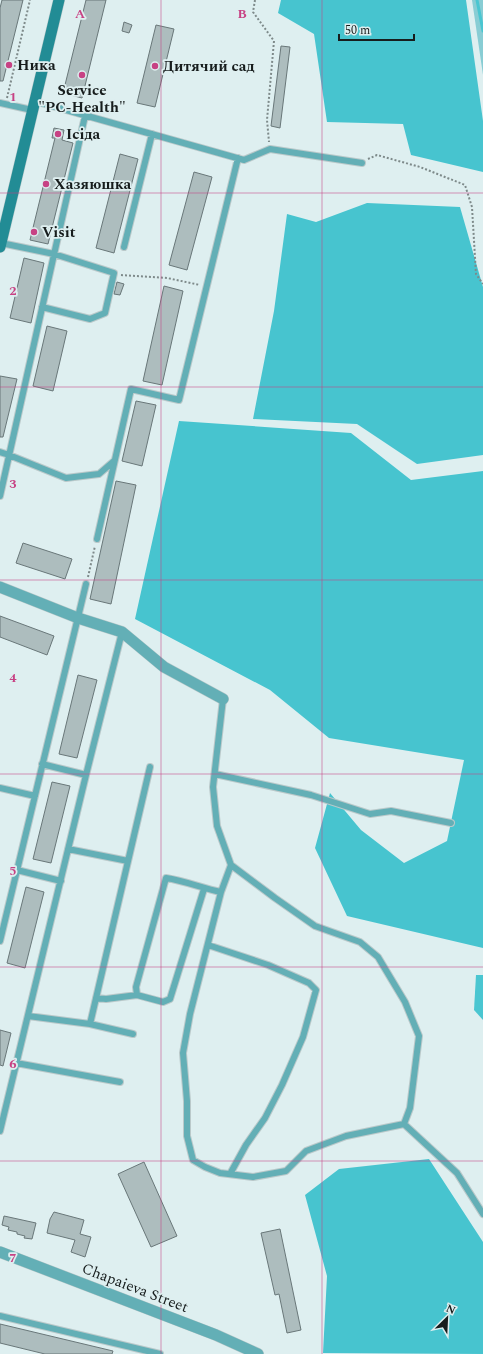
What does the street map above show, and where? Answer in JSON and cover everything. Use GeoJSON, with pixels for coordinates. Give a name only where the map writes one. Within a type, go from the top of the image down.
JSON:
{"type":"FeatureCollection","features":[{"type":"Feature","properties":{"kind":"main road"},"geometry":{"type":"LineString","coordinates":[[1,245],[59,0]]}},
{"type":"Feature","properties":{"kind":"street"},"geometry":{"type":"LineString","coordinates":[[0,586],[78,618],[122,632],[164,667],[223,699]]}},
{"type":"Feature","properties":{"kind":"street","name":"Chapaieva Street"},"geometry":{"type":"LineString","coordinates":[[0,1252],[216,1335],[258,1354]]}},
{"type":"Feature","properties":{"kind":"lane"},"geometry":{"type":"LineString","coordinates":[[3,103],[33,106],[85,116],[244,160],[270,149],[362,163]]}},
{"type":"Feature","properties":{"kind":"lane"},"geometry":{"type":"LineString","coordinates":[[0,496],[85,116]]}},
{"type":"Feature","properties":{"kind":"lane"},"geometry":{"type":"LineString","coordinates":[[124,247],[152,134]]}},
{"type":"Feature","properties":{"kind":"lane"},"geometry":{"type":"LineString","coordinates":[[96,539],[131,389],[179,400],[238,158]]}},
{"type":"Feature","properties":{"kind":"lane"},"geometry":{"type":"LineString","coordinates":[[1,245],[54,254],[114,273],[105,313],[90,319],[42,307]]}},
{"type":"Feature","properties":{"kind":"lane"},"geometry":{"type":"LineString","coordinates":[[0,452],[9,454],[66,478],[100,474],[114,460]]}},
{"type":"Feature","properties":{"kind":"lane"},"geometry":{"type":"LineString","coordinates":[[0,941],[86,584]]}},
{"type":"Feature","properties":{"kind":"lane"},"geometry":{"type":"LineString","coordinates":[[0,1129],[122,632]]}},
{"type":"Feature","properties":{"kind":"lane"},"geometry":{"type":"LineString","coordinates":[[223,699],[213,787],[217,826],[231,864],[275,898],[316,926],[360,942],[378,957],[405,1002],[419,1036],[410,1108],[404,1124]]}},
{"type":"Feature","properties":{"kind":"lane"},"geometry":{"type":"LineString","coordinates":[[42,764],[86,775]]}},
{"type":"Feature","properties":{"kind":"lane"},"geometry":{"type":"LineString","coordinates":[[90,1024],[150,767]]}},
{"type":"Feature","properties":{"kind":"lane"},"geometry":{"type":"LineString","coordinates":[[214,774],[311,795],[370,814],[391,811],[451,823]]}},
{"type":"Feature","properties":{"kind":"lane"},"geometry":{"type":"LineString","coordinates":[[0,788],[35,796]]}},
{"type":"Feature","properties":{"kind":"lane"},"geometry":{"type":"LineString","coordinates":[[68,849],[128,861]]}},
{"type":"Feature","properties":{"kind":"lane"},"geometry":{"type":"LineString","coordinates":[[231,864],[221,892],[190,1014],[183,1053],[187,1102],[187,1136],[193,1160],[220,1173],[252,1177],[286,1170],[306,1151],[346,1136],[404,1124]]}},
{"type":"Feature","properties":{"kind":"lane"},"geometry":{"type":"LineString","coordinates":[[17,870],[60,880]]}},
{"type":"Feature","properties":{"kind":"lane"},"geometry":{"type":"LineString","coordinates":[[137,995],[136,987],[166,878],[183,881],[204,889],[221,892]]}},
{"type":"Feature","properties":{"kind":"lane"},"geometry":{"type":"LineString","coordinates":[[96,998],[106,999],[137,995],[164,1002],[170,999],[204,889]]}},
{"type":"Feature","properties":{"kind":"lane"},"geometry":{"type":"LineString","coordinates":[[208,945],[268,965],[309,983],[316,990],[302,1037],[282,1085],[265,1118],[246,1145],[230,1174]]}},
{"type":"Feature","properties":{"kind":"lane"},"geometry":{"type":"LineString","coordinates":[[28,1016],[90,1024],[133,1034]]}},
{"type":"Feature","properties":{"kind":"lane"},"geometry":{"type":"LineString","coordinates":[[16,1063],[120,1082]]}},
{"type":"Feature","properties":{"kind":"lane"},"geometry":{"type":"LineString","coordinates":[[404,1124],[457,1173],[483,1214]]}},
{"type":"Feature","properties":{"kind":"lane"},"geometry":{"type":"LineString","coordinates":[[0,1316],[160,1354]]}},
{"type":"Feature","properties":{"kind":"path"},"geometry":{"type":"LineString","coordinates":[[3,103],[30,0]]}},
{"type":"Feature","properties":{"kind":"path"},"geometry":{"type":"LineString","coordinates":[[255,0],[253,12],[274,41],[267,120],[270,149]]}},
{"type":"Feature","properties":{"kind":"path"},"geometry":{"type":"LineString","coordinates":[[362,163],[377,155],[420,167],[465,185],[472,207],[476,274],[483,284]]}},
{"type":"Feature","properties":{"kind":"path"},"geometry":{"type":"LineString","coordinates":[[114,273],[120,275],[168,278],[207,286]]}},
{"type":"Feature","properties":{"kind":"path"},"geometry":{"type":"LineString","coordinates":[[86,584],[96,539]]}},
{"type":"Feature","properties":{"kind":"shaded area"},"geometry":{"type":"Polygon","coordinates":[[[281,0],[466,0],[483,121],[483,172],[411,155],[403,124],[327,122],[314,34],[278,13],[281,0]]]}},
{"type":"Feature","properties":{"kind":"shaded area"},"geometry":{"type":"Polygon","coordinates":[[[472,0],[483,0],[483,75],[472,0]]]}},
{"type":"Feature","properties":{"kind":"shaded area"},"geometry":{"type":"Polygon","coordinates":[[[367,203],[460,207],[483,287],[483,455],[417,464],[357,424],[253,419],[274,311],[287,214],[316,222],[367,203]]]}},
{"type":"Feature","properties":{"kind":"shaded area"},"geometry":{"type":"Polygon","coordinates":[[[179,421],[351,433],[411,480],[483,471],[483,948],[347,916],[315,848],[330,793],[361,830],[404,863],[447,841],[464,760],[329,738],[270,690],[135,619],[179,421]]]}},
{"type":"Feature","properties":{"kind":"shaded area"},"geometry":{"type":"Polygon","coordinates":[[[476,975],[483,975],[483,1020],[474,1010],[476,975]]]}},
{"type":"Feature","properties":{"kind":"shaded area"},"geometry":{"type":"Polygon","coordinates":[[[429,1159],[483,1242],[483,1354],[323,1353],[327,1276],[305,1195],[339,1169],[429,1159]]]}},
{"type":"Feature","properties":{"kind":"building"},"geometry":{"type":"Polygon","coordinates":[[[2,0],[23,0],[3,81],[0,81],[0,8],[2,0]]]}},
{"type":"Feature","properties":{"kind":"building"},"geometry":{"type":"Polygon","coordinates":[[[86,0],[106,0],[82,98],[63,93],[86,0]]]}},
{"type":"Feature","properties":{"kind":"building"},"geometry":{"type":"Polygon","coordinates":[[[124,22],[132,25],[129,33],[122,31],[124,22]]]}},
{"type":"Feature","properties":{"kind":"building","name":"Дитячий сад"},"geometry":{"type":"Polygon","coordinates":[[[156,25],[174,29],[155,107],[137,103],[156,25]]]}},
{"type":"Feature","properties":{"kind":"building"},"geometry":{"type":"Polygon","coordinates":[[[281,46],[290,47],[280,128],[271,126],[281,46]]]}},
{"type":"Feature","properties":{"kind":"building"},"geometry":{"type":"Polygon","coordinates":[[[54,128],[64,130],[62,140],[73,143],[48,244],[30,240],[55,138],[52,138],[54,128]]]}},
{"type":"Feature","properties":{"kind":"building"},"geometry":{"type":"Polygon","coordinates":[[[120,154],[138,159],[114,253],[96,248],[120,154]]]}},
{"type":"Feature","properties":{"kind":"building"},"geometry":{"type":"Polygon","coordinates":[[[194,172],[212,177],[187,270],[169,265],[194,172]]]}},
{"type":"Feature","properties":{"kind":"building"},"geometry":{"type":"Polygon","coordinates":[[[24,258],[44,263],[31,323],[10,318],[24,258]]]}},
{"type":"Feature","properties":{"kind":"building"},"geometry":{"type":"Polygon","coordinates":[[[117,282],[124,284],[120,295],[114,294],[117,282]]]}},
{"type":"Feature","properties":{"kind":"building"},"geometry":{"type":"Polygon","coordinates":[[[164,286],[183,291],[162,385],[143,381],[164,286]]]}},
{"type":"Feature","properties":{"kind":"building"},"geometry":{"type":"Polygon","coordinates":[[[47,326],[67,331],[53,391],[33,386],[47,326]]]}},
{"type":"Feature","properties":{"kind":"building"},"geometry":{"type":"Polygon","coordinates":[[[0,376],[17,379],[3,437],[0,437],[0,376]]]}},
{"type":"Feature","properties":{"kind":"building"},"geometry":{"type":"Polygon","coordinates":[[[136,401],[156,405],[142,466],[122,461],[136,401]]]}},
{"type":"Feature","properties":{"kind":"building"},"geometry":{"type":"Polygon","coordinates":[[[116,481],[136,485],[111,604],[90,599],[116,481]]]}},
{"type":"Feature","properties":{"kind":"building"},"geometry":{"type":"Polygon","coordinates":[[[23,543],[72,559],[65,579],[16,563],[23,543]]]}},
{"type":"Feature","properties":{"kind":"building"},"geometry":{"type":"Polygon","coordinates":[[[0,616],[54,636],[47,655],[0,637],[0,616]]]}},
{"type":"Feature","properties":{"kind":"building"},"geometry":{"type":"Polygon","coordinates":[[[78,675],[97,680],[77,758],[59,754],[78,675]]]}},
{"type":"Feature","properties":{"kind":"building"},"geometry":{"type":"Polygon","coordinates":[[[52,782],[70,786],[51,863],[33,859],[52,782]]]}},
{"type":"Feature","properties":{"kind":"building"},"geometry":{"type":"Polygon","coordinates":[[[26,887],[44,892],[25,968],[7,963],[26,887]]]}},
{"type":"Feature","properties":{"kind":"building"},"geometry":{"type":"Polygon","coordinates":[[[0,1030],[11,1033],[3,1066],[0,1065],[0,1030]]]}},
{"type":"Feature","properties":{"kind":"building"},"geometry":{"type":"Polygon","coordinates":[[[144,1162],[177,1236],[151,1247],[118,1174],[144,1162]]]}},
{"type":"Feature","properties":{"kind":"building"},"geometry":{"type":"Polygon","coordinates":[[[54,1212],[84,1220],[80,1234],[91,1237],[85,1257],[71,1252],[75,1240],[47,1233],[50,1219],[54,1212]]]}},
{"type":"Feature","properties":{"kind":"building"},"geometry":{"type":"Polygon","coordinates":[[[4,1216],[36,1223],[32,1239],[24,1238],[25,1236],[17,1234],[17,1232],[8,1230],[9,1227],[2,1225],[4,1216]]]}},
{"type":"Feature","properties":{"kind":"building"},"geometry":{"type":"Polygon","coordinates":[[[280,1229],[301,1330],[287,1333],[279,1294],[275,1295],[261,1233],[280,1229]]]}},
{"type":"Feature","properties":{"kind":"building"},"geometry":{"type":"Polygon","coordinates":[[[0,1324],[113,1351],[112,1354],[45,1354],[0,1343],[0,1324]]]}},
{"type":"Feature","properties":{"kind":"waterway"},"geometry":{"type":"LineString","coordinates":[[477,0],[483,31]]}},
{"type":"Feature","properties":{"kind":"place","name":"Ника"},"geometry":{"type":"Point","coordinates":[9,65]}},
{"type":"Feature","properties":{"kind":"place","name":"Дитячий сад"},"geometry":{"type":"Point","coordinates":[155,66]}},
{"type":"Feature","properties":{"kind":"place","name":"Service \"PC-Health\""},"geometry":{"type":"Point","coordinates":[82,75]}},
{"type":"Feature","properties":{"kind":"place","name":"Ісіда"},"geometry":{"type":"Point","coordinates":[58,134]}},
{"type":"Feature","properties":{"kind":"place","name":"Хазяюшка"},"geometry":{"type":"Point","coordinates":[46,184]}},
{"type":"Feature","properties":{"kind":"place","name":"Visit"},"geometry":{"type":"Point","coordinates":[34,232]}}]}
